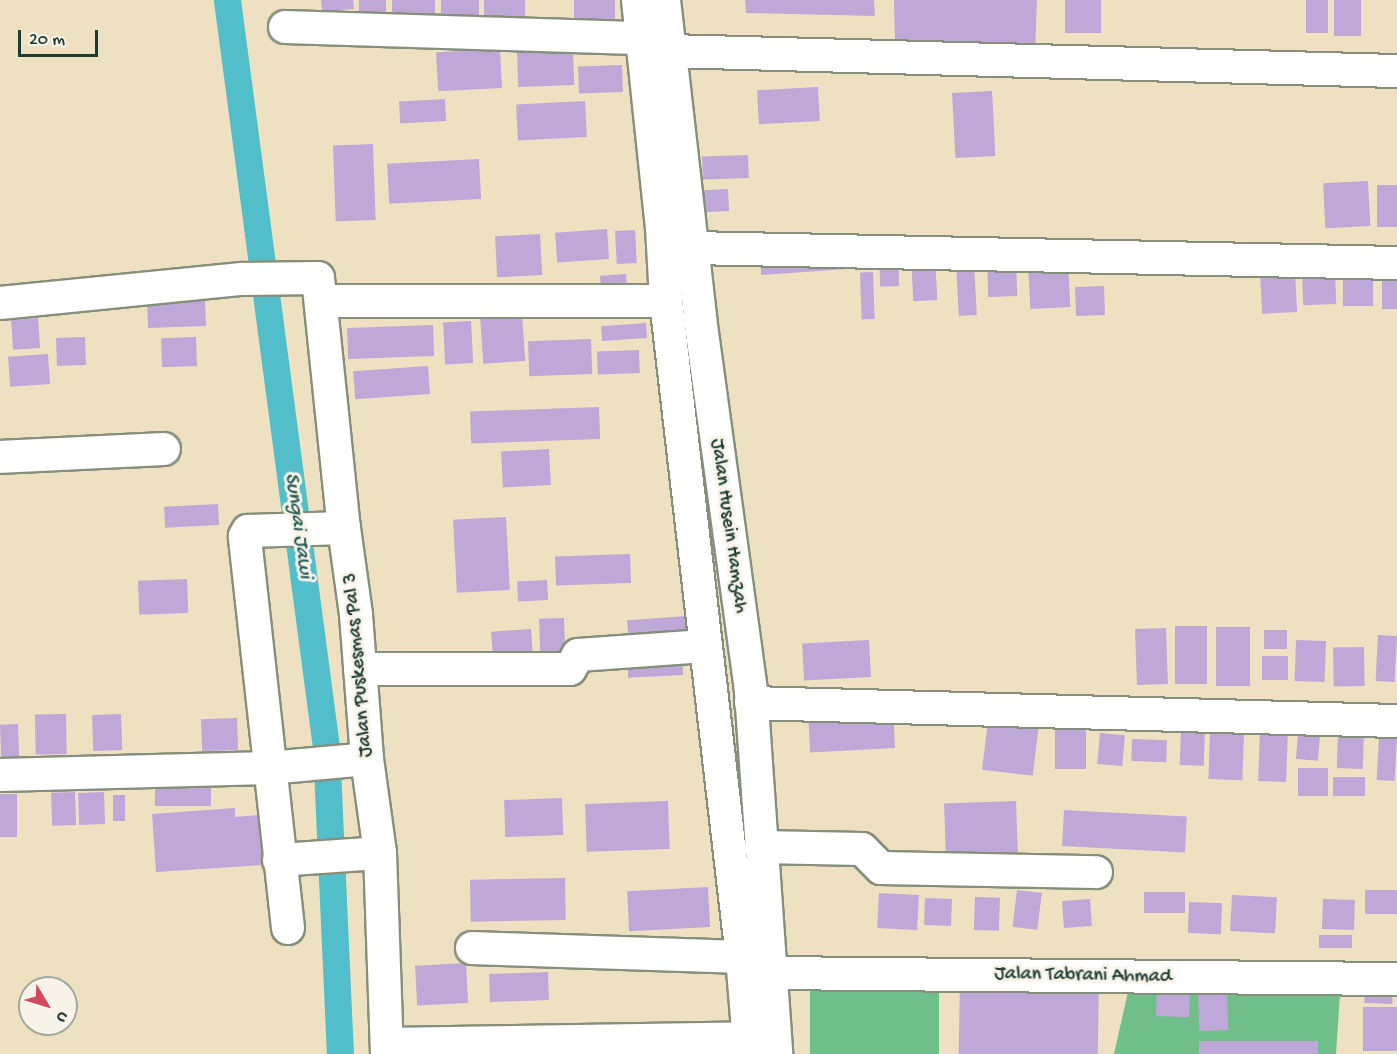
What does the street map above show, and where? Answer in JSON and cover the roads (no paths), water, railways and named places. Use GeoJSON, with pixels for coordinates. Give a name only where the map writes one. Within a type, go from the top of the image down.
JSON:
{"type":"FeatureCollection","features":[{"type":"Feature","properties":{"kind":"street","name":"Jalan Husein Hamzah"},"geometry":{"type":"LineString","coordinates":[[638,0],[657,44],[692,248],[751,704],[770,973],[759,1049]]}},
{"type":"Feature","properties":{"kind":"street","name":"Jalan Husein Hamzah"},"geometry":{"type":"LineString","coordinates":[[664,0],[657,44],[666,301],[742,957],[759,1049]]}},
{"type":"Feature","properties":{"kind":"street"},"geometry":{"type":"LineString","coordinates":[[285,27],[657,44],[1397,71]]}},
{"type":"Feature","properties":{"kind":"street"},"geometry":{"type":"LineString","coordinates":[[692,248],[1397,263]]}},
{"type":"Feature","properties":{"kind":"street"},"geometry":{"type":"LineString","coordinates":[[0,303],[242,279],[312,285],[666,301]]}},
{"type":"Feature","properties":{"kind":"street","name":"Jalan Puskesmas Pal 3"},"geometry":{"type":"LineString","coordinates":[[312,285],[332,529],[357,615],[367,759],[367,855],[387,1049]]}},
{"type":"Feature","properties":{"kind":"street"},"geometry":{"type":"LineString","coordinates":[[0,457],[164,449]]}},
{"type":"Feature","properties":{"kind":"street"},"geometry":{"type":"LineString","coordinates":[[288,928],[245,537],[248,531],[332,529]]}},
{"type":"Feature","properties":{"kind":"street"},"geometry":{"type":"LineString","coordinates":[[360,669],[570,669],[578,655],[705,646]]}},
{"type":"Feature","properties":{"kind":"street"},"geometry":{"type":"LineString","coordinates":[[751,704],[1397,721]]}},
{"type":"Feature","properties":{"kind":"street"},"geometry":{"type":"LineString","coordinates":[[0,775],[270,768],[367,759]]}},
{"type":"Feature","properties":{"kind":"street"},"geometry":{"type":"LineString","coordinates":[[761,847],[862,849],[881,868],[1096,872]]}},
{"type":"Feature","properties":{"kind":"street"},"geometry":{"type":"LineString","coordinates":[[279,860],[367,855]]}},
{"type":"Feature","properties":{"kind":"street"},"geometry":{"type":"LineString","coordinates":[[472,948],[742,957]]}},
{"type":"Feature","properties":{"kind":"street","name":"Jalan Tabrani Ahmad"},"geometry":{"type":"LineString","coordinates":[[770,973],[1397,980]]}},
{"type":"Feature","properties":{"kind":"street"},"geometry":{"type":"LineString","coordinates":[[387,1049],[759,1049]]}},
{"type":"Feature","properties":{"kind":"waterway","name":"Sungai Jawi"},"geometry":{"type":"LineString","coordinates":[[227,0],[326,747],[340,1054]]}}]}
